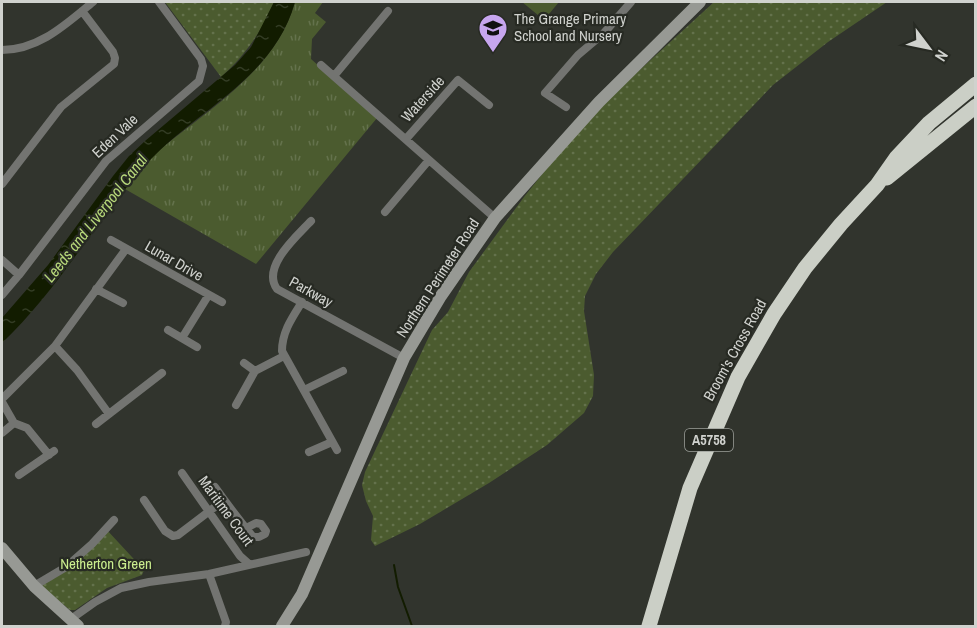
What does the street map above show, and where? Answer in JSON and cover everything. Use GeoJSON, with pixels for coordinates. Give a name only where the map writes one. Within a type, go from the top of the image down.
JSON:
{"type":"FeatureCollection","features":[{"type":"Feature","properties":{"kind":"highway","name":"Broom's Cross Road"},"geometry":{"type":"LineString","coordinates":[[649,627],[690,488],[738,377],[774,314],[805,268],[877,185],[896,158],[913,139],[975,84]]}},
{"type":"Feature","properties":{"kind":"highway","name":"Broom's Cross Road"},"geometry":{"type":"LineString","coordinates":[[877,185],[905,165],[975,106]]}},
{"type":"Feature","properties":{"kind":"main road","name":"Northern Perimeter Road"},"geometry":{"type":"LineString","coordinates":[[282,627],[302,594],[404,358],[441,296],[495,218],[599,102],[699,2]]}},
{"type":"Feature","properties":{"kind":"main road"},"geometry":{"type":"LineString","coordinates":[[2,548],[18,569],[71,624]]}},
{"type":"Feature","properties":{"kind":"street"},"geometry":{"type":"LineString","coordinates":[[2,50],[24,48],[47,38],[93,2]]}},
{"type":"Feature","properties":{"kind":"street","name":"Eden Vale"},"geometry":{"type":"LineString","coordinates":[[2,295],[106,161],[199,81],[203,66],[201,59],[159,2]]}},
{"type":"Feature","properties":{"kind":"street"},"geometry":{"type":"LineString","coordinates":[[566,107],[545,93],[578,55],[604,33],[632,2]]}},
{"type":"Feature","properties":{"kind":"street"},"geometry":{"type":"LineString","coordinates":[[2,184],[61,107],[114,64],[113,52],[82,11]]}},
{"type":"Feature","properties":{"kind":"street"},"geometry":{"type":"LineString","coordinates":[[334,76],[388,11]]}},
{"type":"Feature","properties":{"kind":"street","name":"Waterside"},"geometry":{"type":"LineString","coordinates":[[321,65],[495,218]]}},
{"type":"Feature","properties":{"kind":"street","name":"Waterside"},"geometry":{"type":"LineString","coordinates":[[406,139],[458,80],[489,105]]}},
{"type":"Feature","properties":{"kind":"street"},"geometry":{"type":"LineString","coordinates":[[385,212],[429,160]]}},
{"type":"Feature","properties":{"kind":"street","name":"Parkway"},"geometry":{"type":"LineString","coordinates":[[311,221],[280,256],[273,270],[273,283],[277,289],[404,358]]}},
{"type":"Feature","properties":{"kind":"street","name":"Lunar Drive"},"geometry":{"type":"LineString","coordinates":[[111,240],[222,302]]}},
{"type":"Feature","properties":{"kind":"street","name":"Lunar Drive"},"geometry":{"type":"LineString","coordinates":[[19,476],[51,453],[27,429],[14,423],[2,401],[55,345],[126,249]]}},
{"type":"Feature","properties":{"kind":"street"},"geometry":{"type":"LineString","coordinates":[[2,260],[19,275]]}},
{"type":"Feature","properties":{"kind":"street"},"geometry":{"type":"LineString","coordinates":[[96,289],[123,303]]}},
{"type":"Feature","properties":{"kind":"street","name":"Lunar Drive"},"geometry":{"type":"LineString","coordinates":[[182,338],[208,296]]}},
{"type":"Feature","properties":{"kind":"street"},"geometry":{"type":"LineString","coordinates":[[302,302],[288,324],[282,339],[282,351],[334,446],[309,452]]}},
{"type":"Feature","properties":{"kind":"street"},"geometry":{"type":"LineString","coordinates":[[168,330],[197,347]]}},
{"type":"Feature","properties":{"kind":"street"},"geometry":{"type":"LineString","coordinates":[[55,345],[77,370],[109,414]]}},
{"type":"Feature","properties":{"kind":"street"},"geometry":{"type":"LineString","coordinates":[[236,405],[255,371],[284,356]]}},
{"type":"Feature","properties":{"kind":"street"},"geometry":{"type":"LineString","coordinates":[[244,363],[255,371]]}},
{"type":"Feature","properties":{"kind":"street"},"geometry":{"type":"LineString","coordinates":[[304,390],[344,371]]}},
{"type":"Feature","properties":{"kind":"street"},"geometry":{"type":"LineString","coordinates":[[96,424],[162,373]]}},
{"type":"Feature","properties":{"kind":"street"},"geometry":{"type":"LineString","coordinates":[[2,433],[14,423]]}},
{"type":"Feature","properties":{"kind":"street","name":"Maritime Court"},"geometry":{"type":"LineString","coordinates":[[182,473],[240,556],[249,564]]}},
{"type":"Feature","properties":{"kind":"street"},"geometry":{"type":"LineString","coordinates":[[215,488],[246,528]]}},
{"type":"Feature","properties":{"kind":"street"},"geometry":{"type":"LineString","coordinates":[[144,500],[165,531],[172,536],[178,535],[224,500]]}},
{"type":"Feature","properties":{"kind":"street"},"geometry":{"type":"LineString","coordinates":[[34,586],[66,567],[114,520]]}},
{"type":"Feature","properties":{"kind":"street"},"geometry":{"type":"LineString","coordinates":[[71,624],[95,602],[122,588],[209,574],[306,552]]}},
{"type":"Feature","properties":{"kind":"street"},"geometry":{"type":"LineString","coordinates":[[209,574],[226,622],[225,627]]}},
{"type":"Feature","properties":{"kind":"green space"},"geometry":{"type":"Polygon","coordinates":[[[165,2],[274,2],[252,42],[221,77],[165,2]]]}},
{"type":"Feature","properties":{"kind":"green space"},"geometry":{"type":"Polygon","coordinates":[[[295,2],[323,2],[315,13],[326,22],[312,39],[311,59],[377,118],[256,264],[125,189],[157,153],[221,101],[258,66],[274,47],[286,26],[295,2]]]}},
{"type":"Feature","properties":{"kind":"green space"},"geometry":{"type":"Polygon","coordinates":[[[522,2],[559,2],[544,20],[522,2]]]}},
{"type":"Feature","properties":{"kind":"green space"},"geometry":{"type":"Polygon","coordinates":[[[714,2],[887,2],[828,42],[773,85],[613,252],[596,274],[585,296],[584,311],[594,375],[593,396],[584,413],[547,445],[489,483],[420,524],[375,546],[371,540],[373,516],[362,485],[365,472],[432,330],[448,312],[469,272],[563,148],[609,98],[714,2]]]}},
{"type":"Feature","properties":{"kind":"green space","name":"Netherton Green"},"geometry":{"type":"Polygon","coordinates":[[[106,529],[144,570],[142,575],[107,588],[75,610],[70,610],[41,586],[69,568],[106,529]]]}},
{"type":"Feature","properties":{"kind":"water","name":"Leeds and Liverpool Canal"},"geometry":{"type":"Polygon","coordinates":[[[274,2],[295,2],[284,30],[269,54],[250,75],[161,149],[141,170],[57,281],[2,343],[2,318],[48,265],[113,176],[145,141],[235,65],[251,47],[274,2]]]}},
{"type":"Feature","properties":{"kind":"waterway"},"geometry":{"type":"LineString","coordinates":[[394,565],[398,587],[412,626]]}},
{"type":"Feature","properties":{"kind":"place","name":"The Grange Primary School and Nursery"},"geometry":{"type":"Point","coordinates":[493,54]}}]}
